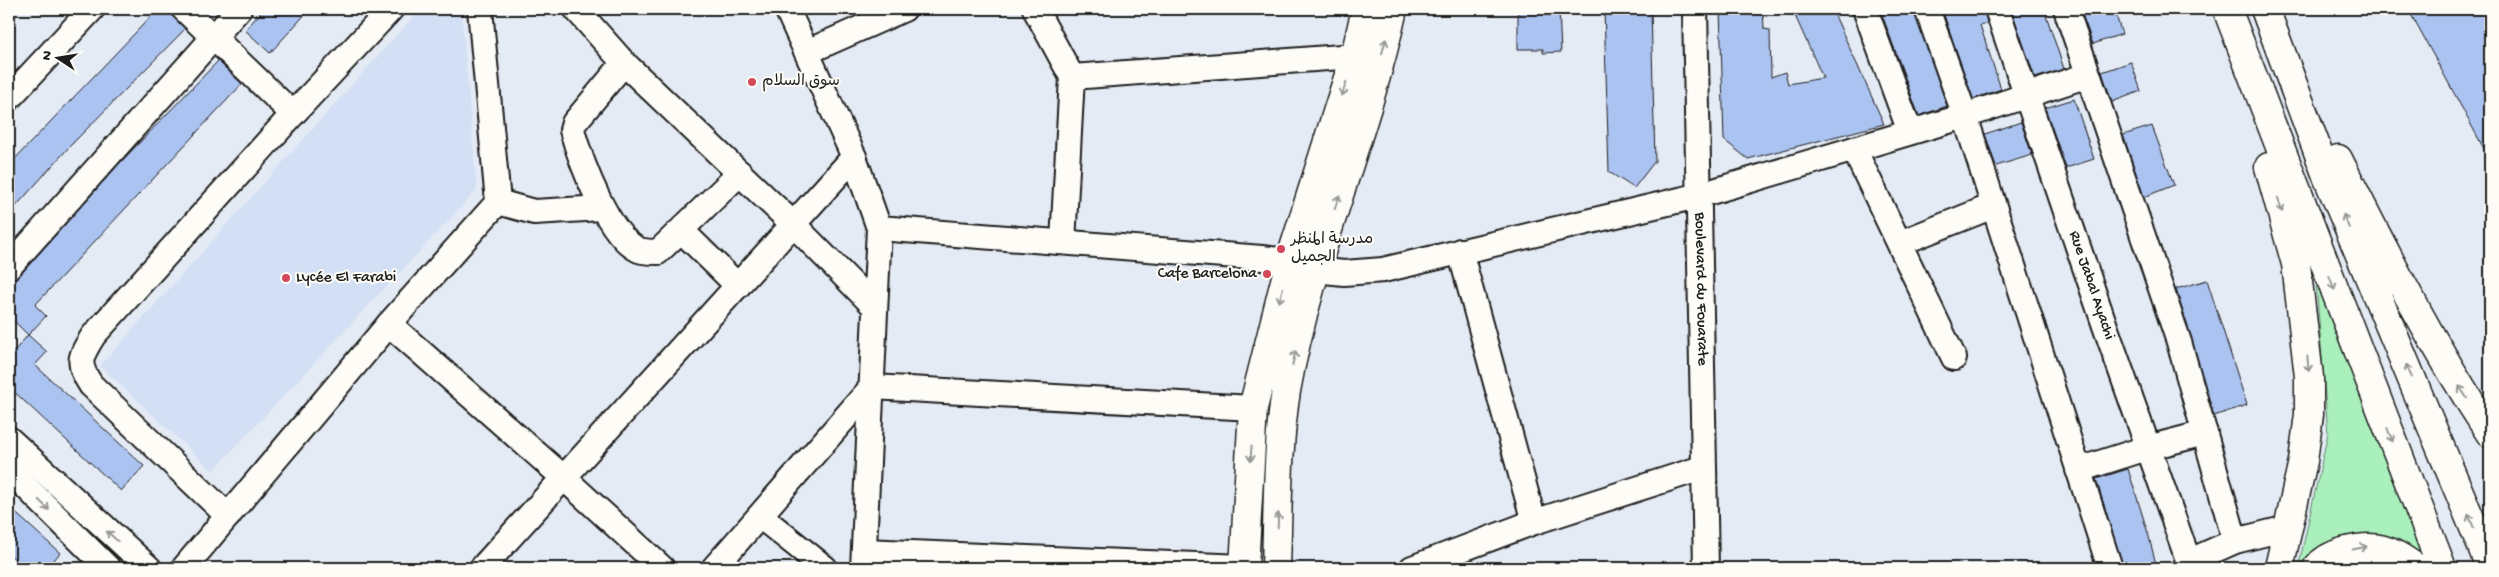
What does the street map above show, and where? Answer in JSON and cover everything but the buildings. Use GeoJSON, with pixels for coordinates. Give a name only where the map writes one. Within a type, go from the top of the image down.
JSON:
{"type":"FeatureCollection","features":[{"type":"Feature","properties":{"kind":"main road"},"geometry":{"type":"LineString","coordinates":[[1244,568],[1253,408],[1290,261],[1355,56],[1366,9]]}},
{"type":"Feature","properties":{"kind":"main road"},"geometry":{"type":"LineString","coordinates":[[1276,568],[1282,422],[1286,391],[1316,270],[1375,82],[1393,9]]}},
{"type":"Feature","properties":{"kind":"main road"},"geometry":{"type":"LineString","coordinates":[[2217,9],[2247,110],[2271,173],[2296,264],[2302,306],[2309,377],[2309,414],[2302,461],[2279,568]]}},
{"type":"Feature","properties":{"kind":"main road"},"geometry":{"type":"LineString","coordinates":[[2227,9],[2442,568]]}},
{"type":"Feature","properties":{"kind":"main road"},"geometry":{"type":"LineString","coordinates":[[2268,14],[2400,283],[2448,369],[2490,433]]}},
{"type":"Feature","properties":{"kind":"main road"},"geometry":{"type":"LineString","coordinates":[[2268,14],[2327,176],[2490,566]]}},
{"type":"Feature","properties":{"kind":"main road"},"geometry":{"type":"LineString","coordinates":[[2317,568],[2333,555],[2366,546],[2378,547],[2395,553],[2416,568]]}},
{"type":"Feature","properties":{"kind":"street"},"geometry":{"type":"LineString","coordinates":[[9,98],[92,9]]}},
{"type":"Feature","properties":{"kind":"street"},"geometry":{"type":"LineString","coordinates":[[184,9],[293,114]]}},
{"type":"Feature","properties":{"kind":"street"},"geometry":{"type":"LineString","coordinates":[[9,267],[209,32],[221,9]]}},
{"type":"Feature","properties":{"kind":"street"},"geometry":{"type":"LineString","coordinates":[[9,249],[209,32],[239,9]]}},
{"type":"Feature","properties":{"kind":"street"},"geometry":{"type":"LineString","coordinates":[[228,516],[91,385],[81,370],[81,355],[93,336],[390,9]]}},
{"type":"Feature","properties":{"kind":"street"},"geometry":{"type":"LineString","coordinates":[[184,568],[389,324],[498,202],[480,9]]}},
{"type":"Feature","properties":{"kind":"street"},"geometry":{"type":"LineString","coordinates":[[576,9],[624,63],[793,224],[876,307]]}},
{"type":"Feature","properties":{"kind":"street"},"geometry":{"type":"LineString","coordinates":[[787,9],[854,157],[879,228],[864,560],[1244,568]]}},
{"type":"Feature","properties":{"kind":"street"},"geometry":{"type":"LineString","coordinates":[[808,52],[904,9]]}},
{"type":"Feature","properties":{"kind":"street"},"geometry":{"type":"LineString","coordinates":[[1035,9],[1072,77],[1063,242]]}},
{"type":"Feature","properties":{"kind":"street","name":"Boulevard du Fouarate"},"geometry":{"type":"LineString","coordinates":[[1694,9],[1702,468],[1706,568]]}},
{"type":"Feature","properties":{"kind":"street"},"geometry":{"type":"LineString","coordinates":[[1865,9],[1910,132]]}},
{"type":"Feature","properties":{"kind":"street"},"geometry":{"type":"LineString","coordinates":[[1928,9],[1965,116],[2110,568]]}},
{"type":"Feature","properties":{"kind":"street","name":"Rue Jabal Ayachi"},"geometry":{"type":"LineString","coordinates":[[1997,9],[2147,448],[2189,565]]}},
{"type":"Feature","properties":{"kind":"street"},"geometry":{"type":"LineString","coordinates":[[2066,9],[2179,342],[2235,541]]}},
{"type":"Feature","properties":{"kind":"street"},"geometry":{"type":"LineString","coordinates":[[1072,77],[1355,56]]}},
{"type":"Feature","properties":{"kind":"street"},"geometry":{"type":"LineString","coordinates":[[624,63],[574,123],[572,130],[602,208],[630,244],[641,251],[658,252],[682,231],[740,173]]}},
{"type":"Feature","properties":{"kind":"street"},"geometry":{"type":"LineString","coordinates":[[879,228],[1290,261],[1316,270],[1344,273],[1383,270],[1697,196],[1965,116],[2088,75]]}},
{"type":"Feature","properties":{"kind":"street"},"geometry":{"type":"LineString","coordinates":[[1854,149],[1954,358]]}},
{"type":"Feature","properties":{"kind":"street"},"geometry":{"type":"LineString","coordinates":[[482,568],[854,157]]}},
{"type":"Feature","properties":{"kind":"street"},"geometry":{"type":"LineString","coordinates":[[498,202],[534,212],[553,213],[602,208]]}},
{"type":"Feature","properties":{"kind":"street"},"geometry":{"type":"LineString","coordinates":[[1900,243],[1993,206]]}},
{"type":"Feature","properties":{"kind":"street"},"geometry":{"type":"LineString","coordinates":[[682,231],[738,286]]}},
{"type":"Feature","properties":{"kind":"street"},"geometry":{"type":"LineString","coordinates":[[1460,251],[1534,522]]}},
{"type":"Feature","properties":{"kind":"street"},"geometry":{"type":"LineString","coordinates":[[389,324],[564,478],[662,568]]}},
{"type":"Feature","properties":{"kind":"street"},"geometry":{"type":"LineString","coordinates":[[872,387],[1253,408]]}},
{"type":"Feature","properties":{"kind":"street"},"geometry":{"type":"LineString","coordinates":[[714,568],[872,387]]}},
{"type":"Feature","properties":{"kind":"street"},"geometry":{"type":"LineString","coordinates":[[2078,470],[2147,448],[2205,434]]}},
{"type":"Feature","properties":{"kind":"street"},"geometry":{"type":"LineString","coordinates":[[9,439],[149,568]]}},
{"type":"Feature","properties":{"kind":"street"},"geometry":{"type":"LineString","coordinates":[[1412,568],[1534,522],[1702,468]]}},
{"type":"Feature","properties":{"kind":"street"},"geometry":{"type":"LineString","coordinates":[[9,470],[108,568]]}},
{"type":"Feature","properties":{"kind":"street"},"geometry":{"type":"LineString","coordinates":[[760,516],[825,568]]}},
{"type":"Feature","properties":{"kind":"street"},"geometry":{"type":"LineString","coordinates":[[2189,565],[2235,541],[2287,528]]}},
{"type":"Feature","properties":{"kind":"shaded area","name":"Lycée El Farabi"},"geometry":{"type":"Polygon","coordinates":[[[420,9],[461,9],[477,190],[213,471],[100,366],[420,9]]]}},
{"type":"Feature","properties":{"kind":"green space"},"geometry":{"type":"Polygon","coordinates":[[[2315,271],[2427,568],[2300,568],[2300,560],[2328,433],[2315,271]]]}},
{"type":"Feature","properties":{"kind":"place","name":"سوق السلام"},"geometry":{"type":"Point","coordinates":[752,82]}},
{"type":"Feature","properties":{"kind":"place","name":"مدرسة المنظر الجميل"},"geometry":{"type":"Point","coordinates":[1281,249]}},
{"type":"Feature","properties":{"kind":"place","name":"Cafe Barcelona"},"geometry":{"type":"Point","coordinates":[1267,274]}},
{"type":"Feature","properties":{"kind":"place","name":"Lycée El Farabi"},"geometry":{"type":"Point","coordinates":[286,278]}}]}
